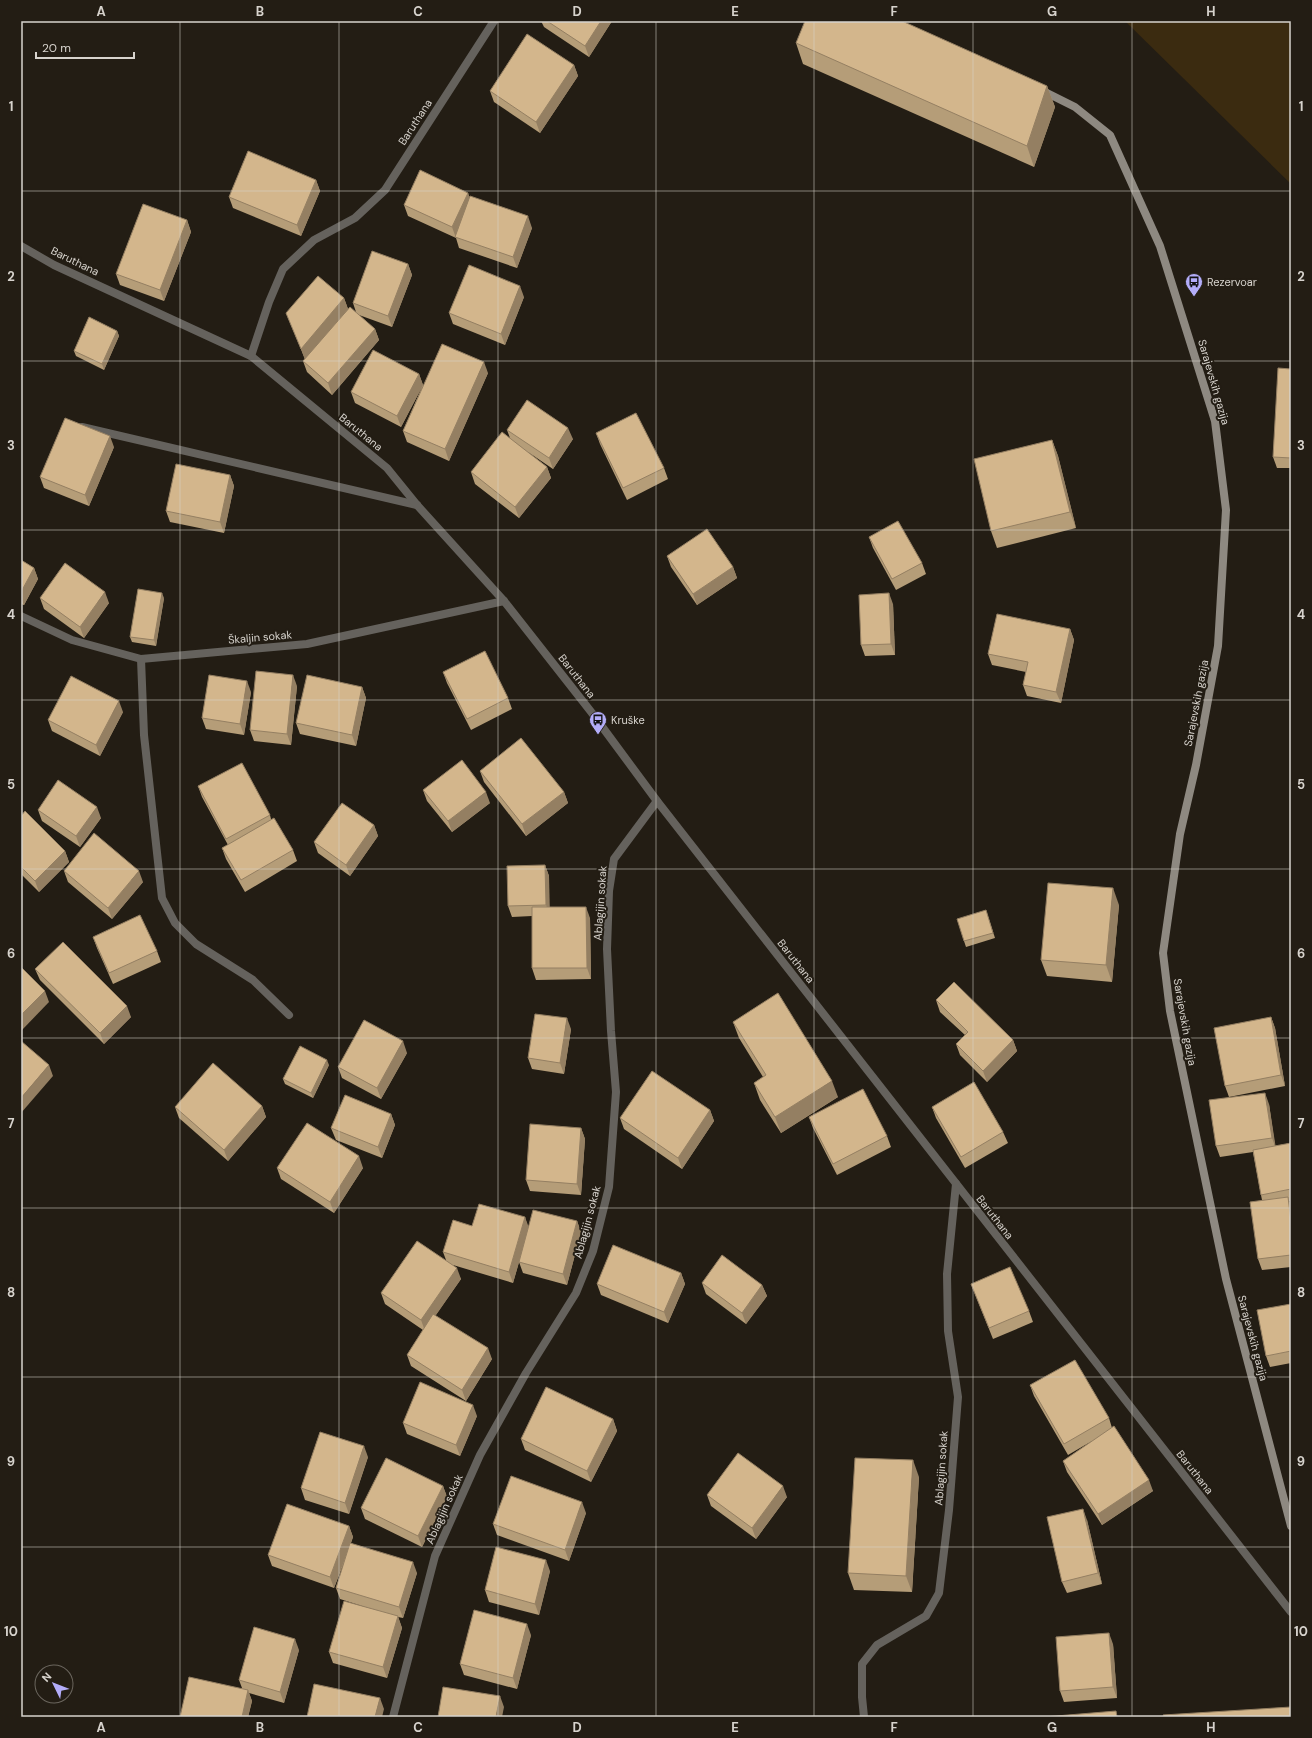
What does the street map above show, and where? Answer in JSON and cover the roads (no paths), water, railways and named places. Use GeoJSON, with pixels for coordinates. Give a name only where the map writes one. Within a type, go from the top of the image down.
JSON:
{"type":"FeatureCollection","features":[{"type":"Feature","properties":{"kind":"main road","name":"Sarajevskih gazija"},"geometry":{"type":"LineString","coordinates":[[1033,86],[1075,107],[1110,135],[1160,246],[1215,421],[1226,510],[1218,646],[1196,765],[1180,834],[1162,953],[1170,1011],[1226,1280],[1291,1526]]}},
{"type":"Feature","properties":{"kind":"street","name":"Baruthana"},"geometry":{"type":"LineString","coordinates":[[251,356],[269,302],[283,269],[314,240],[355,218],[385,190],[494,21]]}},
{"type":"Feature","properties":{"kind":"street","name":"Baruthana"},"geometry":{"type":"LineString","coordinates":[[21,246],[54,265],[251,356],[387,468],[417,505],[504,601],[592,713],[657,801],[1291,1612]]}},
{"type":"Feature","properties":{"kind":"street"},"geometry":{"type":"LineString","coordinates":[[74,425],[417,505]]}},
{"type":"Feature","properties":{"kind":"street","name":"Škaljin sokak"},"geometry":{"type":"LineString","coordinates":[[21,616],[72,640],[141,659],[307,644],[504,601]]}},
{"type":"Feature","properties":{"kind":"street"},"geometry":{"type":"LineString","coordinates":[[141,659],[144,735],[162,898],[175,923],[196,944],[254,980],[289,1015]]}},
{"type":"Feature","properties":{"kind":"street","name":"Ablagijin sokak"},"geometry":{"type":"LineString","coordinates":[[393,1717],[435,1556],[480,1455],[526,1373],[576,1293],[593,1251],[609,1187],[616,1092],[607,949],[609,891],[614,859],[657,801]]}},
{"type":"Feature","properties":{"kind":"street","name":"Ablagijin sokak"},"geometry":{"type":"LineString","coordinates":[[864,1717],[862,1697],[862,1664],[877,1645],[926,1616],[938,1593],[949,1510],[958,1397],[948,1331],[947,1274],[956,1184]]}},
{"type":"Feature","properties":{"kind":"place","name":"Rezervoar"},"geometry":{"type":"Point","coordinates":[1194,297]}},
{"type":"Feature","properties":{"kind":"place","name":"Kruške"},"geometry":{"type":"Point","coordinates":[598,735]}}]}
